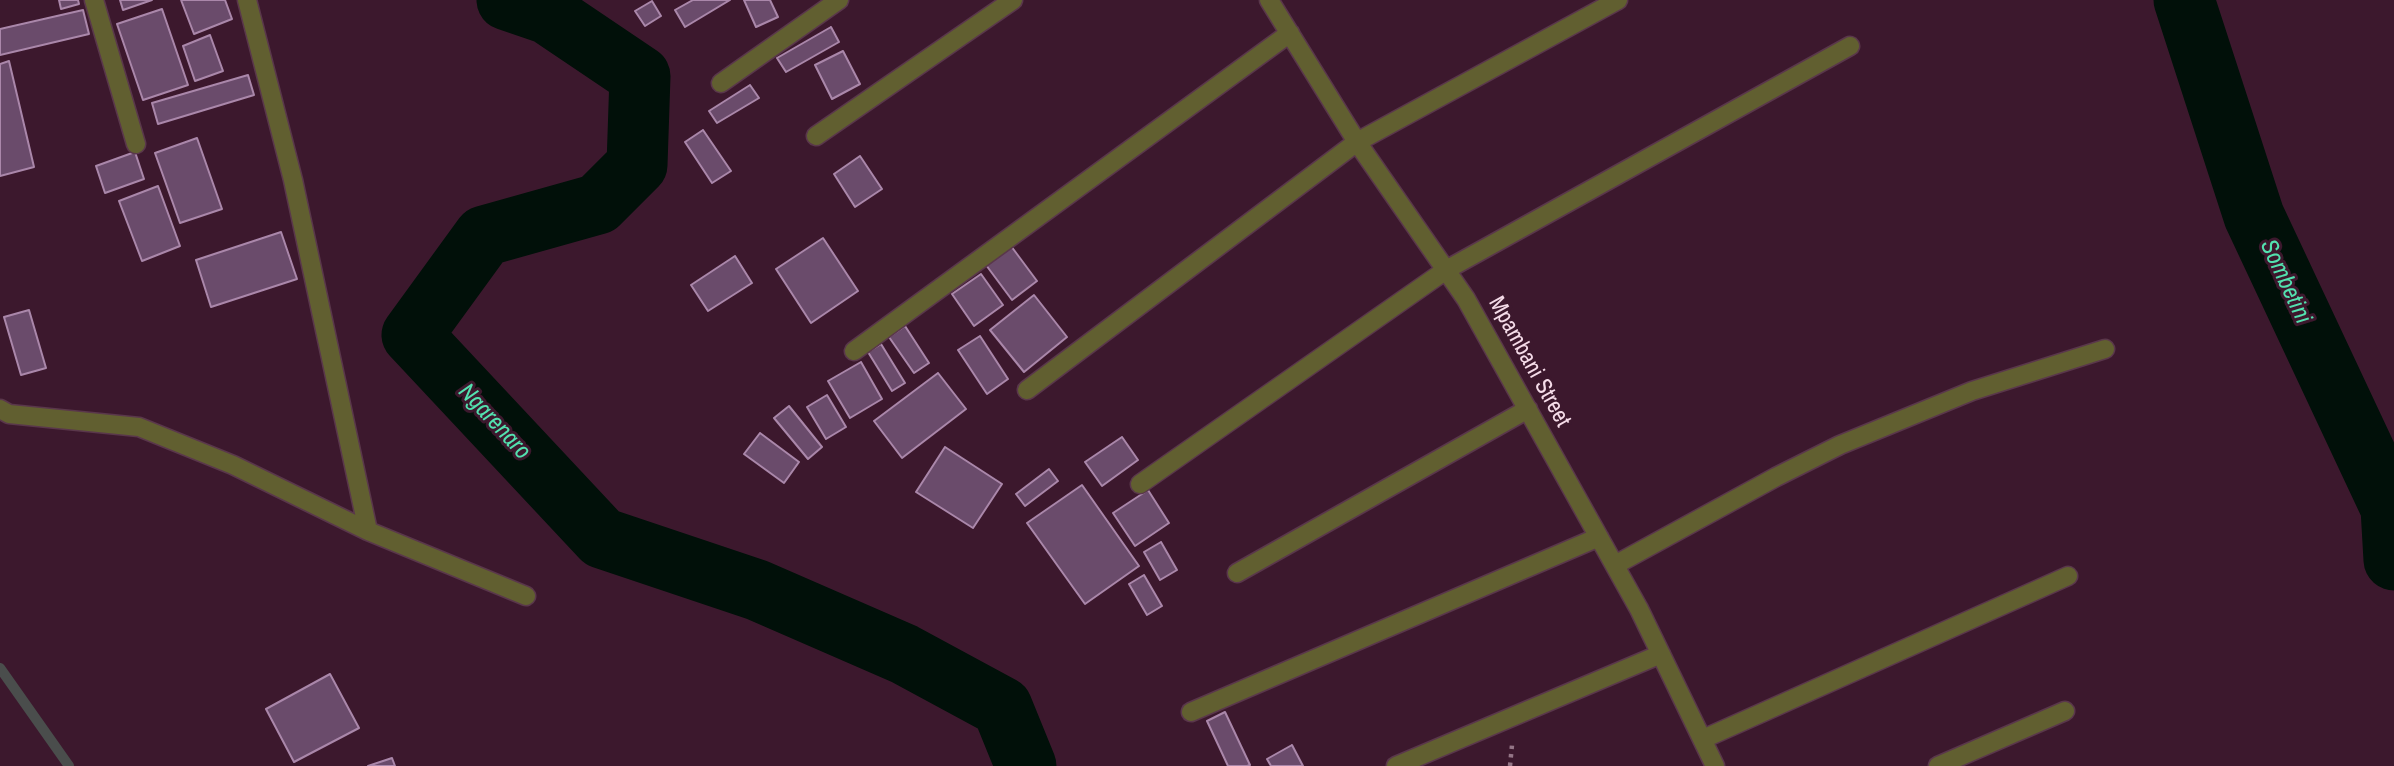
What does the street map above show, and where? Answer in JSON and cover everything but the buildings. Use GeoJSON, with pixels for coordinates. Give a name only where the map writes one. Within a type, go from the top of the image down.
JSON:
{"type":"FeatureCollection","features":[{"type":"Feature","properties":{"kind":"street"},"geometry":{"type":"LineString","coordinates":[[94,0],[136,144]]}},
{"type":"Feature","properties":{"kind":"street"},"geometry":{"type":"LineString","coordinates":[[247,0],[292,180],[368,531]]}},
{"type":"Feature","properties":{"kind":"street"},"geometry":{"type":"LineString","coordinates":[[721,83],[839,0]]}},
{"type":"Feature","properties":{"kind":"street"},"geometry":{"type":"LineString","coordinates":[[816,136],[1013,0]]}},
{"type":"Feature","properties":{"kind":"street","name":"Mpambani Street"},"geometry":{"type":"LineString","coordinates":[[1269,0],[1357,142],[1466,299],[1615,565],[1715,766]]}},
{"type":"Feature","properties":{"kind":"street"},"geometry":{"type":"LineString","coordinates":[[1027,390],[1357,142],[1618,0]]}},
{"type":"Feature","properties":{"kind":"street"},"geometry":{"type":"LineString","coordinates":[[854,351],[1290,33]]}},
{"type":"Feature","properties":{"kind":"street"},"geometry":{"type":"LineString","coordinates":[[1140,484],[1446,271],[1850,46]]}},
{"type":"Feature","properties":{"kind":"street"},"geometry":{"type":"LineString","coordinates":[[1615,565],[1840,445],[1972,391],[2105,349]]}},
{"type":"Feature","properties":{"kind":"street"},"geometry":{"type":"LineString","coordinates":[[0,409],[9,414],[139,427],[233,465],[368,531],[526,596]]}},
{"type":"Feature","properties":{"kind":"street"},"geometry":{"type":"LineString","coordinates":[[1237,573],[1528,409]]}},
{"type":"Feature","properties":{"kind":"street"},"geometry":{"type":"LineString","coordinates":[[1191,712],[1599,537]]}},
{"type":"Feature","properties":{"kind":"street"},"geometry":{"type":"LineString","coordinates":[[1703,740],[2067,576]]}},
{"type":"Feature","properties":{"kind":"street"},"geometry":{"type":"LineString","coordinates":[[1396,766],[1661,654]]}},
{"type":"Feature","properties":{"kind":"street"},"geometry":{"type":"LineString","coordinates":[[1938,766],[2065,711]]}},
{"type":"Feature","properties":{"kind":"waterway","name":"Ngarenaro"},"geometry":{"type":"LineString","coordinates":[[507,0],[548,14],[640,76],[637,165],[598,204],[484,236],[412,335],[602,538],[757,590],[904,654],[1002,707],[1026,766]]}},
{"type":"Feature","properties":{"kind":"waterway","name":"Sombetini"},"geometry":{"type":"LineString","coordinates":[[2184,0],[2254,216],[2391,508],[2394,560]]}},
{"type":"Feature","properties":{"kind":"waterway"},"geometry":{"type":"LineString","coordinates":[[0,668],[69,766]]}}]}
